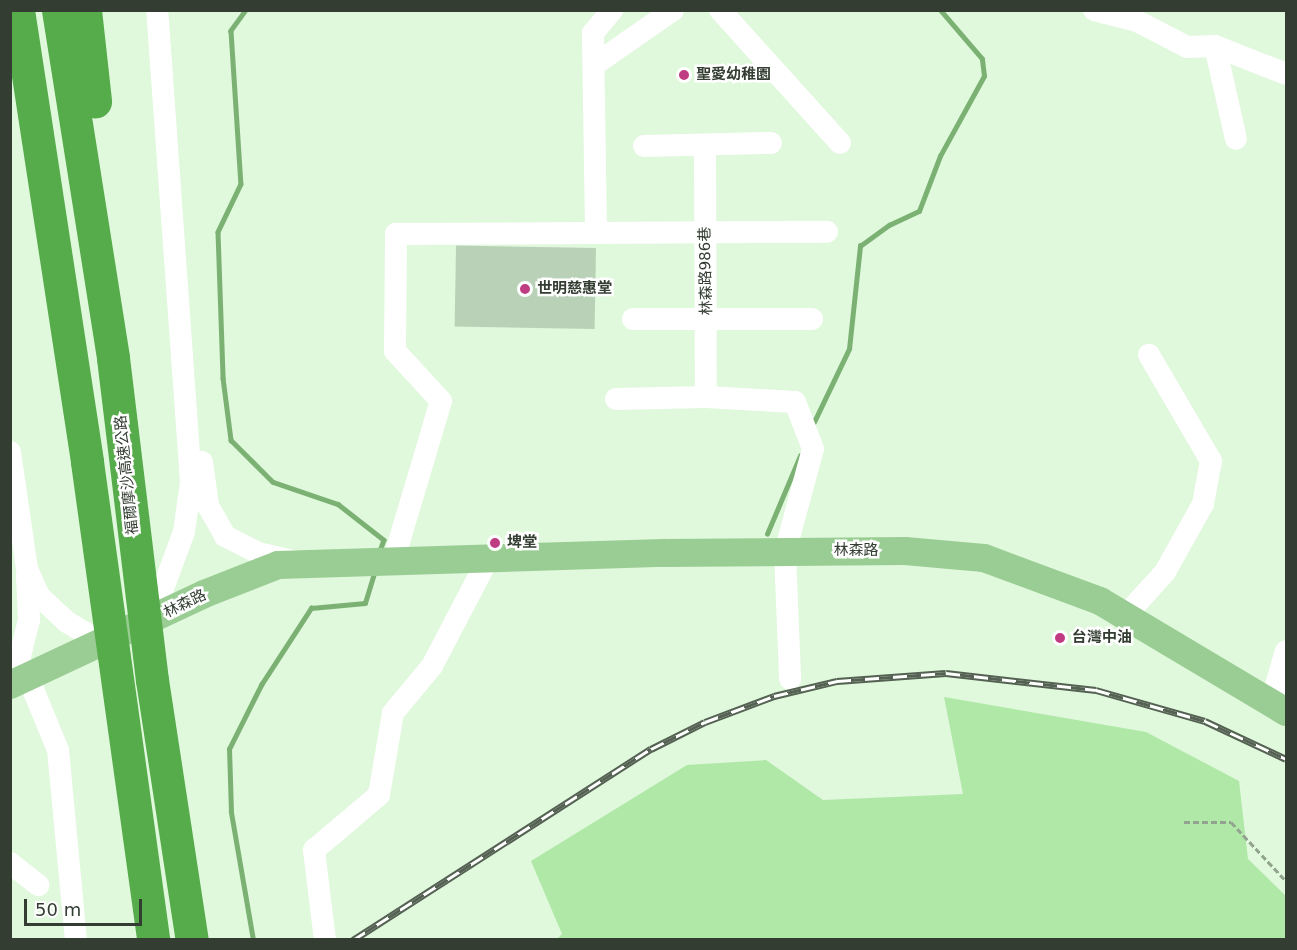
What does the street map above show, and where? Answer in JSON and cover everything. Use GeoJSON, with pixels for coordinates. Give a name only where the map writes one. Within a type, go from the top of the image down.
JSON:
{"type":"FeatureCollection","features":[{"type":"Feature","properties":{"kind":"highway"},"geometry":{"type":"LineString","coordinates":[[18,10],[153,939]]}},
{"type":"Feature","properties":{"kind":"highway","name":"福爾摩沙高速公路"},"geometry":{"type":"LineString","coordinates":[[58,10],[80,133],[125,450],[136,566],[192,939]]}},
{"type":"Feature","properties":{"kind":"highway"},"geometry":{"type":"LineString","coordinates":[[85,10],[113,259],[125,450]]}},
{"type":"Feature","properties":{"kind":"main road","name":"林森路"},"geometry":{"type":"LineString","coordinates":[[16,675],[104,644],[278,564],[905,551],[984,558],[1100,601],[1279,707]]}},
{"type":"Feature","properties":{"kind":"street"},"geometry":{"type":"LineString","coordinates":[[151,621],[184,532],[191,482],[189,411],[157,10]]}},
{"type":"Feature","properties":{"kind":"street"},"geometry":{"type":"LineString","coordinates":[[596,230],[593,33],[612,10]]}},
{"type":"Feature","properties":{"kind":"street"},"geometry":{"type":"LineString","coordinates":[[594,65],[673,10]]}},
{"type":"Feature","properties":{"kind":"street"},"geometry":{"type":"LineString","coordinates":[[1094,10],[1137,21],[1187,47],[1215,46],[1287,74]]}},
{"type":"Feature","properties":{"kind":"street"},"geometry":{"type":"LineString","coordinates":[[725,12],[840,143]]}},
{"type":"Feature","properties":{"kind":"street"},"geometry":{"type":"LineString","coordinates":[[1215,46],[1236,139]]}},
{"type":"Feature","properties":{"kind":"street"},"geometry":{"type":"LineString","coordinates":[[644,146],[771,143]]}},
{"type":"Feature","properties":{"kind":"street","name":"林森路986巷"},"geometry":{"type":"LineString","coordinates":[[705,145],[706,397]]}},
{"type":"Feature","properties":{"kind":"street"},"geometry":{"type":"LineString","coordinates":[[383,562],[441,401],[395,351],[396,234],[596,230],[705,233],[827,232]]}},
{"type":"Feature","properties":{"kind":"street"},"geometry":{"type":"LineString","coordinates":[[633,319],[812,319]]}},
{"type":"Feature","properties":{"kind":"street"},"geometry":{"type":"LineString","coordinates":[[1126,615],[1166,572],[1203,504],[1211,461],[1149,355]]}},
{"type":"Feature","properties":{"kind":"street"},"geometry":{"type":"LineString","coordinates":[[616,399],[706,397],[795,402],[813,449],[785,552],[790,678]]}},
{"type":"Feature","properties":{"kind":"street"},"geometry":{"type":"LineString","coordinates":[[189,411],[197,435],[208,506],[225,536],[258,553],[301,563]]}},
{"type":"Feature","properties":{"kind":"street"},"geometry":{"type":"LineString","coordinates":[[10,452],[27,569],[29,620],[16,675],[58,750],[76,939]]}},
{"type":"Feature","properties":{"kind":"street"},"geometry":{"type":"LineString","coordinates":[[325,939],[314,850],[379,795],[393,712],[432,666],[488,559]]}},
{"type":"Feature","properties":{"kind":"street"},"geometry":{"type":"LineString","coordinates":[[27,569],[39,596],[67,621],[104,644]]}},
{"type":"Feature","properties":{"kind":"street"},"geometry":{"type":"LineString","coordinates":[[1279,707],[1287,651]]}},
{"type":"Feature","properties":{"kind":"street"},"geometry":{"type":"LineString","coordinates":[[10,863],[38,885]]}},
{"type":"Feature","properties":{"kind":"path"},"geometry":{"type":"LineString","coordinates":[[1184,822],[1231,822],[1287,881]]}},
{"type":"Feature","properties":{"kind":"green space"},"geometry":{"type":"Polygon","coordinates":[[[944,697],[1146,732],[1239,781],[1248,859],[1286,896],[1286,939],[557,939],[562,934],[531,861],[687,765],[766,760],[823,800],[963,794],[944,697]]]}},
{"type":"Feature","properties":{"kind":"building","name":"世明慈惠堂"},"geometry":{"type":"Polygon","coordinates":[[[456,246],[596,248],[595,329],[455,327],[456,246]]]}},
{"type":"Feature","properties":{"kind":"waterway"},"geometry":{"type":"LineString","coordinates":[[246,10],[231,31],[241,184],[218,232],[223,378],[231,440],[273,482],[338,504],[384,540],[380,551]]}},
{"type":"Feature","properties":{"kind":"waterway"},"geometry":{"type":"LineString","coordinates":[[814,422],[849,349],[860,246],[889,225],[919,211],[940,156],[984,76],[982,59],[940,10]]}},
{"type":"Feature","properties":{"kind":"waterway"},"geometry":{"type":"LineString","coordinates":[[767,534],[800,456]]}},
{"type":"Feature","properties":{"kind":"waterway"},"geometry":{"type":"LineString","coordinates":[[253,940],[231,812],[229,749],[261,685],[311,608],[365,603],[375,571]]}},
{"type":"Feature","properties":{"kind":"railway"},"geometry":{"type":"LineString","coordinates":[[353,940],[651,749],[705,722],[774,696],[837,681],[946,673],[1096,690],[1205,721],[1286,759]]}},
{"type":"Feature","properties":{"kind":"place","name":"聖愛幼稚園"},"geometry":{"type":"Point","coordinates":[684,75]}},
{"type":"Feature","properties":{"kind":"place","name":"世明慈惠堂"},"geometry":{"type":"Point","coordinates":[525,289]}},
{"type":"Feature","properties":{"kind":"place","name":"埤堂"},"geometry":{"type":"Point","coordinates":[495,543]}},
{"type":"Feature","properties":{"kind":"place","name":"台灣中油"},"geometry":{"type":"Point","coordinates":[1060,638]}}]}
